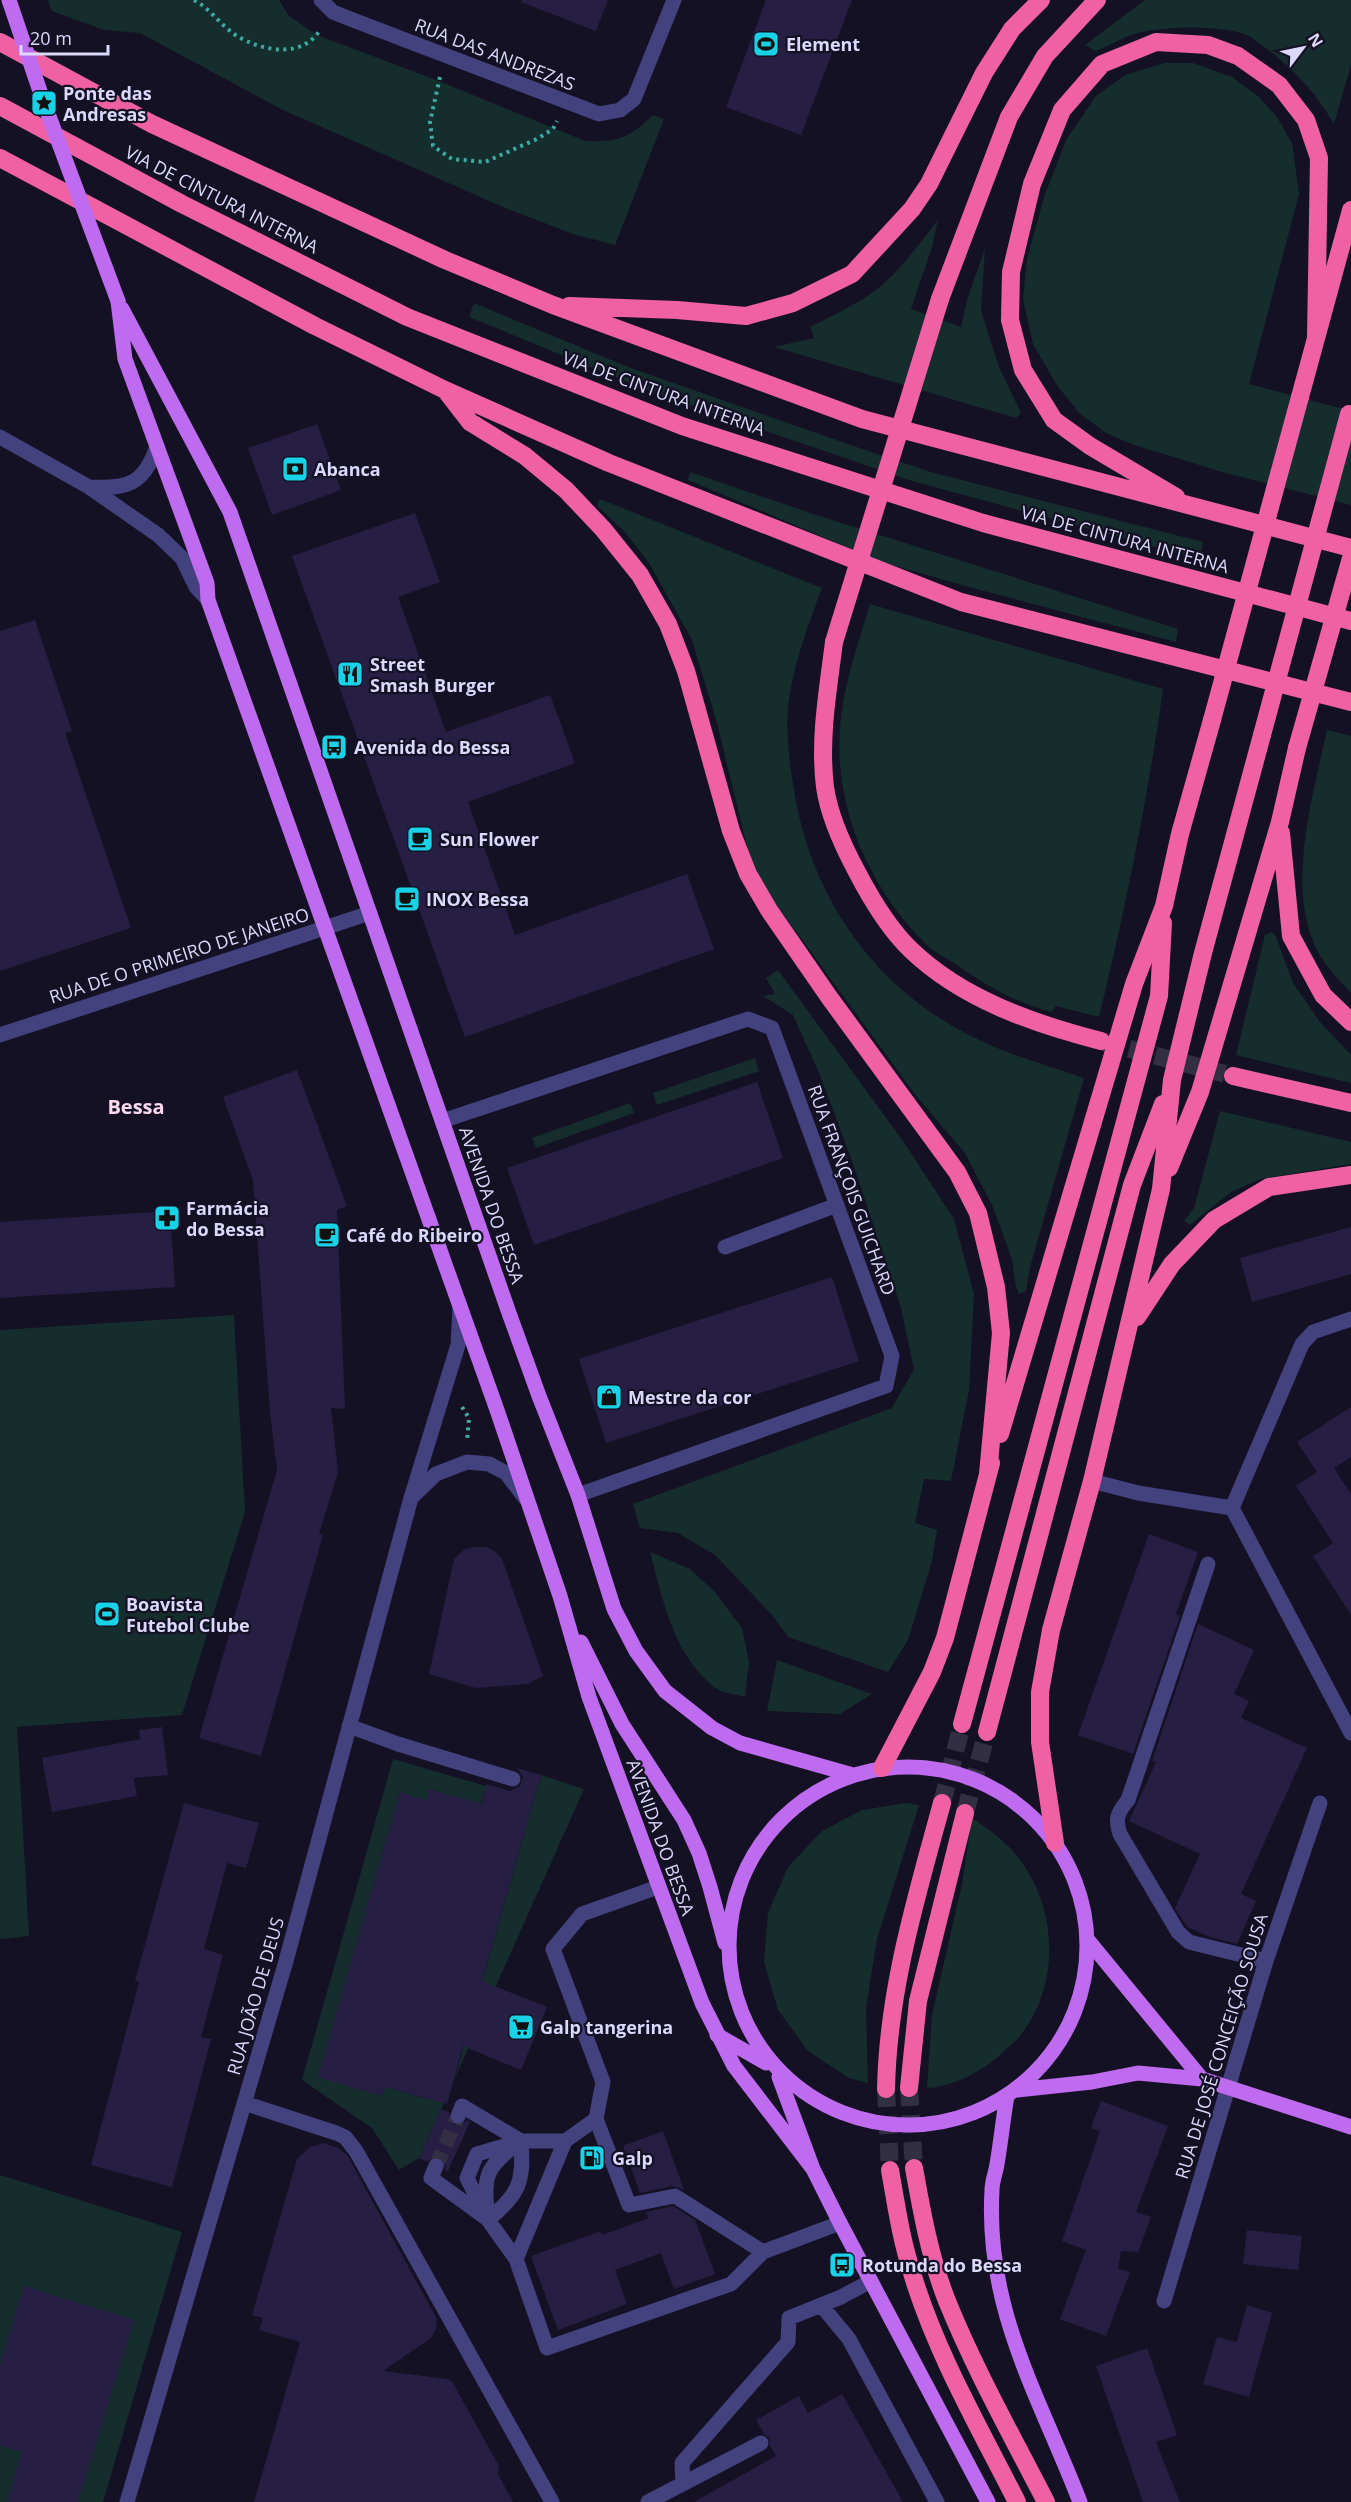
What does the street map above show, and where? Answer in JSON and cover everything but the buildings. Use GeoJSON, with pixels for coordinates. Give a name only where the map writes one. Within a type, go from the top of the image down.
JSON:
{"type":"FeatureCollection","features":[{"type":"Feature","properties":{"kind":"highway"},"geometry":{"type":"LineString","coordinates":[[553,305],[677,309],[747,316],[793,303],[852,274],[912,209],[929,184],[984,73],[1012,29],[1041,0]]}},
{"type":"Feature","properties":{"kind":"highway"},"geometry":{"type":"LineString","coordinates":[[1098,0],[1046,56],[1009,117],[940,299],[834,642],[822,741],[825,789],[843,846],[874,904],[910,949],[957,986],[1049,1028],[1101,1041]]}},
{"type":"Feature","properties":{"kind":"highway","name":"VIA DE CINTURA INTERNA"},"geometry":{"type":"LineString","coordinates":[[0,42],[152,124],[445,260],[553,305],[861,419],[1351,548]]}},
{"type":"Feature","properties":{"kind":"highway"},"geometry":{"type":"LineString","coordinates":[[1196,509],[1090,446],[1054,420],[1023,370],[1010,320],[1011,272],[1032,184],[1062,110],[1102,63],[1156,42],[1208,45],[1238,56],[1279,85],[1306,120],[1319,158],[1316,338]]}},
{"type":"Feature","properties":{"kind":"highway","name":"VIA DE CINTURA INTERNA"},"geometry":{"type":"LineString","coordinates":[[0,106],[182,204],[407,317],[682,426],[983,523],[1351,621]]}},
{"type":"Feature","properties":{"kind":"highway"},"geometry":{"type":"LineString","coordinates":[[0,158],[315,326],[445,390],[609,463],[961,602],[1351,702]]}},
{"type":"Feature","properties":{"kind":"highway"},"geometry":{"type":"LineString","coordinates":[[882,1768],[932,1672],[945,1638],[988,1474],[1134,984],[1164,906],[1180,834],[1351,210]]}},
{"type":"Feature","properties":{"kind":"highway"},"geometry":{"type":"LineString","coordinates":[[445,390],[470,422],[525,456],[566,490],[640,575],[668,624],[687,671],[731,831],[748,874],[769,910],[829,997],[957,1172],[978,1213],[996,1287],[1001,1333],[988,1474]]}},
{"type":"Feature","properties":{"kind":"highway"},"geometry":{"type":"LineString","coordinates":[[987,1732],[1132,1185],[1172,1080],[1203,953],[1350,411]]}},
{"type":"Feature","properties":{"kind":"highway"},"geometry":{"type":"LineString","coordinates":[[1161,1189],[1200,1092],[1280,822],[1297,748],[1351,558]]}},
{"type":"Feature","properties":{"kind":"highway"},"geometry":{"type":"LineString","coordinates":[[1280,822],[1291,936],[1323,995],[1351,1022]]}},
{"type":"Feature","properties":{"kind":"highway"},"geometry":{"type":"LineString","coordinates":[[962,1724],[1159,996],[1164,906]]}},
{"type":"Feature","properties":{"kind":"highway"},"geometry":{"type":"LineString","coordinates":[[1233,1076],[1351,1103]]}},
{"type":"Feature","properties":{"kind":"highway"},"geometry":{"type":"LineString","coordinates":[[1055,1843],[1040,1742],[1040,1692],[1051,1630],[1092,1481],[1161,1189],[1172,1080]]}},
{"type":"Feature","properties":{"kind":"highway"},"geometry":{"type":"LineString","coordinates":[[1130,1327],[1172,1264],[1214,1221],[1269,1187],[1351,1175]]}},
{"type":"Feature","properties":{"kind":"highway"},"geometry":{"type":"LineString","coordinates":[[886,2089],[887,2048],[892,2004],[905,1942],[942,1803]]}},
{"type":"Feature","properties":{"kind":"highway"},"geometry":{"type":"LineString","coordinates":[[909,2088],[918,2001],[965,1813]]}},
{"type":"Feature","properties":{"kind":"highway"},"geometry":{"type":"LineString","coordinates":[[914,2168],[926,2236],[946,2299],[966,2344],[1046,2502]]}},
{"type":"Feature","properties":{"kind":"highway"},"geometry":{"type":"LineString","coordinates":[[890,2170],[900,2230],[933,2332],[1017,2502]]}},
{"type":"Feature","properties":{"kind":"main road","name":"AVENIDA DO BESSA"},"geometry":{"type":"LineString","coordinates":[[9,0],[44,103],[118,301],[230,512],[535,1386],[578,1495],[614,1609],[636,1651],[665,1691],[704,1723],[740,1743],[852,1775]]}},
{"type":"Feature","properties":{"kind":"main road","name":"AVENIDA DO BESSA"},"geometry":{"type":"LineString","coordinates":[[118,301],[125,359],[207,583],[208,600],[497,1410],[560,1596],[589,1697],[658,1887],[717,2035]]}},
{"type":"Feature","properties":{"kind":"main road","name":"AVENIDA DO BESSA"},"geometry":{"type":"LineString","coordinates":[[560,1596],[622,1724],[684,1820],[699,1853],[710,1887],[731,1966]]}},
{"type":"Feature","properties":{"kind":"main road"},"geometry":{"type":"LineString","coordinates":[[1080,2502],[1056,2440],[1022,2366],[1009,2328],[997,2279],[992,2222],[992,2188],[1012,2093],[1045,2062],[1067,2027],[1077,2006],[1085,1973],[1087,1939],[1083,1905],[1072,1873],[1055,1843],[1034,1818],[1009,1798],[979,1781],[948,1770],[915,1766],[882,1768],[852,1775],[821,1789],[801,1802],[767,1834],[749,1864],[736,1897],[730,1931],[734,1991],[745,2021],[767,2063],[779,2077],[809,2098],[839,2112],[869,2120],[904,2125],[939,2122],[962,2116],[1012,2093],[1138,2073],[1202,2079],[1351,2127]]}},
{"type":"Feature","properties":{"kind":"main road"},"geometry":{"type":"LineString","coordinates":[[1087,1939],[1202,2079]]}},
{"type":"Feature","properties":{"kind":"main road"},"geometry":{"type":"LineString","coordinates":[[717,2035],[767,2063]]}},
{"type":"Feature","properties":{"kind":"main road"},"geometry":{"type":"LineString","coordinates":[[717,2035],[734,2066],[813,2169]]}},
{"type":"Feature","properties":{"kind":"main road"},"geometry":{"type":"LineString","coordinates":[[779,2077],[813,2169],[988,2502]]}},
{"type":"Feature","properties":{"kind":"street","name":"RUA DAS ANDREZAS"},"geometry":{"type":"LineString","coordinates":[[321,0],[333,12],[599,114],[620,110],[634,99],[674,0]]}},
{"type":"Feature","properties":{"kind":"street"},"geometry":{"type":"LineString","coordinates":[[0,437],[89,487],[169,544],[182,558],[196,587],[208,600]]}},
{"type":"Feature","properties":{"kind":"street"},"geometry":{"type":"LineString","coordinates":[[89,487],[116,489],[137,480],[150,466],[157,446]]}},
{"type":"Feature","properties":{"kind":"street","name":"RUA DE O PRIMEIRO DE JANEIRO"},"geometry":{"type":"LineString","coordinates":[[0,1035],[370,913]]}},
{"type":"Feature","properties":{"kind":"street","name":"RUA FRANÇOIS GUICHARD"},"geometry":{"type":"LineString","coordinates":[[442,1120],[748,1018],[772,1028],[892,1356],[886,1386],[578,1495]]}},
{"type":"Feature","properties":{"kind":"street"},"geometry":{"type":"LineString","coordinates":[[725,1247],[837,1206]]}},
{"type":"Feature","properties":{"kind":"street","name":"RUA JOÃO DE DEUS"},"geometry":{"type":"LineString","coordinates":[[127,2502],[244,2103],[350,1726],[411,1498],[458,1345],[460,1305]]}},
{"type":"Feature","properties":{"kind":"street"},"geometry":{"type":"LineString","coordinates":[[1232,1508],[1302,1344],[1313,1332],[1351,1319]]}},
{"type":"Feature","properties":{"kind":"street"},"geometry":{"type":"LineString","coordinates":[[411,1498],[436,1474],[467,1462],[489,1464],[506,1473],[526,1499]]}},
{"type":"Feature","properties":{"kind":"street"},"geometry":{"type":"LineString","coordinates":[[1092,1481],[1138,1493],[1232,1508]]}},
{"type":"Feature","properties":{"kind":"street"},"geometry":{"type":"LineString","coordinates":[[1232,1508],[1351,1733]]}},
{"type":"Feature","properties":{"kind":"street"},"geometry":{"type":"LineString","coordinates":[[1208,1564],[1128,1800],[1116,1820],[1120,1834],[1178,1932],[1189,1942],[1266,1961]]}},
{"type":"Feature","properties":{"kind":"street"},"geometry":{"type":"LineString","coordinates":[[350,1726],[398,1744],[513,1779]]}},
{"type":"Feature","properties":{"kind":"street","name":"RUA DE JOSÉ CONCEIÇÃO SOUSA"},"geometry":{"type":"LineString","coordinates":[[1164,2301],[1266,1961],[1320,1803]]}},
{"type":"Feature","properties":{"kind":"street"},"geometry":{"type":"LineString","coordinates":[[658,1887],[582,1914],[553,1949],[603,2082],[596,2119],[629,2205],[675,2196],[763,2252]]}},
{"type":"Feature","properties":{"kind":"street"},"geometry":{"type":"LineString","coordinates":[[244,2103],[336,2133],[345,2137],[356,2151],[552,2502]]}},
{"type":"Feature","properties":{"kind":"street"},"geometry":{"type":"LineString","coordinates":[[458,2116],[462,2106],[521,2141],[565,2141]]}},
{"type":"Feature","properties":{"kind":"street"},"geometry":{"type":"LineString","coordinates":[[516,2259],[565,2141],[596,2119]]}},
{"type":"Feature","properties":{"kind":"street"},"geometry":{"type":"LineString","coordinates":[[488,2220],[484,2188],[494,2162],[521,2141]]}},
{"type":"Feature","properties":{"kind":"street"},"geometry":{"type":"LineString","coordinates":[[488,2220],[513,2199],[523,2172],[521,2141]]}},
{"type":"Feature","properties":{"kind":"street"},"geometry":{"type":"LineString","coordinates":[[436,2166],[431,2178],[488,2220],[516,2259],[547,2348],[731,2284],[763,2252],[840,2223]]}},
{"type":"Feature","properties":{"kind":"street"},"geometry":{"type":"LineString","coordinates":[[683,2484],[682,2463],[788,2342],[789,2318],[871,2281]]}},
{"type":"Feature","properties":{"kind":"street"},"geometry":{"type":"LineString","coordinates":[[821,2305],[849,2339],[937,2502]]}},
{"type":"Feature","properties":{"kind":"street"},"geometry":{"type":"LineString","coordinates":[[648,2502],[761,2443]]}},
{"type":"Feature","properties":{"kind":"path"},"geometry":{"type":"LineString","coordinates":[[194,0],[202,4],[236,36],[272,51],[300,48],[317,35],[333,12]]}},
{"type":"Feature","properties":{"kind":"path"},"geometry":{"type":"LineString","coordinates":[[446,56],[430,122],[433,146],[452,159],[485,162],[517,149],[553,129],[566,103]]}},
{"type":"Feature","properties":{"kind":"path"},"geometry":{"type":"LineString","coordinates":[[466,1449],[469,1418]]}},
{"type":"Feature","properties":{"kind":"green space"},"geometry":{"type":"Polygon","coordinates":[[[48,0],[279,0],[289,16],[317,35],[439,81],[585,141],[607,141],[623,137],[637,129],[653,115],[664,119],[615,245],[573,234],[503,207],[281,109],[140,33],[104,30],[52,11],[48,0]]]}},
{"type":"Feature","properties":{"kind":"green space"},"geometry":{"type":"Polygon","coordinates":[[[1145,0],[1351,0],[1351,65],[1334,124],[1311,91],[1293,72],[1274,54],[1244,34],[1218,29],[1174,28],[1134,34],[1096,51],[1085,45],[1145,0]]]}},
{"type":"Feature","properties":{"kind":"green space"},"geometry":{"type":"Polygon","coordinates":[[[1164,63],[1193,63],[1232,77],[1259,97],[1277,117],[1292,143],[1299,194],[1249,384],[1351,411],[1351,505],[1222,472],[1134,445],[1106,433],[1079,413],[1056,384],[1033,344],[1023,299],[1027,259],[1044,197],[1066,140],[1096,96],[1125,75],[1164,63]]]}},
{"type":"Feature","properties":{"kind":"green space"},"geometry":{"type":"Polygon","coordinates":[[[938,220],[932,247],[911,309],[961,327],[967,300],[985,248],[981,311],[999,367],[1021,413],[1016,418],[774,347],[814,338],[810,327],[872,293],[907,259],[938,220]]]}},
{"type":"Feature","properties":{"kind":"green space"},"geometry":{"type":"Polygon","coordinates":[[[474,303],[628,367],[931,472],[1203,542],[1200,559],[912,481],[654,393],[469,317],[474,303]]]}},
{"type":"Feature","properties":{"kind":"green space"},"geometry":{"type":"Polygon","coordinates":[[[690,472],[813,514],[1178,629],[1176,642],[882,562],[688,480],[690,472]]]}},
{"type":"Feature","properties":{"kind":"green space"},"geometry":{"type":"Polygon","coordinates":[[[600,499],[822,588],[793,676],[787,725],[792,774],[801,824],[814,863],[830,899],[851,933],[876,964],[905,992],[937,1016],[973,1037],[1000,1049],[1084,1078],[1030,1267],[1026,1291],[1019,1294],[1012,1259],[992,1205],[965,1153],[917,1097],[776,904],[751,863],[717,723],[692,640],[649,563],[625,532],[597,506],[600,499]]]}},
{"type":"Feature","properties":{"kind":"green space"},"geometry":{"type":"Polygon","coordinates":[[[870,604],[1163,689],[1135,854],[1099,1017],[1056,1006],[1051,1012],[1037,1008],[1000,992],[938,954],[904,920],[872,871],[849,816],[840,757],[840,728],[844,697],[870,604]]]}},
{"type":"Feature","properties":{"kind":"green space"},"geometry":{"type":"Polygon","coordinates":[[[1327,730],[1351,736],[1351,993],[1319,954],[1309,929],[1304,901],[1302,872],[1309,813],[1327,730]]]}},
{"type":"Feature","properties":{"kind":"green space"},"geometry":{"type":"Polygon","coordinates":[[[1272,932],[1293,983],[1320,1022],[1351,1055],[1351,1083],[1236,1055],[1265,935],[1272,932]]]}},
{"type":"Feature","properties":{"kind":"green space"},"geometry":{"type":"Polygon","coordinates":[[[778,970],[903,1141],[954,1219],[974,1294],[969,1390],[951,1481],[924,1479],[915,1523],[937,1530],[932,1561],[908,1640],[888,1672],[788,1637],[773,1616],[715,1555],[678,1533],[640,1528],[633,1504],[892,1408],[914,1369],[901,1308],[852,1161],[820,1075],[793,1015],[763,996],[775,994],[766,978],[778,970]]]}},
{"type":"Feature","properties":{"kind":"green space"},"geometry":{"type":"Polygon","coordinates":[[[755,1058],[759,1071],[657,1105],[653,1093],[755,1058]]]}},
{"type":"Feature","properties":{"kind":"green space"},"geometry":{"type":"Polygon","coordinates":[[[630,1103],[634,1113],[536,1148],[532,1138],[630,1103]]]}},
{"type":"Feature","properties":{"kind":"green space"},"geometry":{"type":"Polygon","coordinates":[[[1220,1111],[1351,1142],[1351,1164],[1260,1179],[1231,1192],[1190,1225],[1184,1221],[1194,1208],[1220,1111]]]}},
{"type":"Feature","properties":{"kind":"green space","name":"Boavista Futebol Clube"},"geometry":{"type":"Polygon","coordinates":[[[234,1315],[245,1512],[182,1715],[17,1727],[29,1936],[0,1939],[0,1330],[234,1315]]]}},
{"type":"Feature","properties":{"kind":"green space"},"geometry":{"type":"Polygon","coordinates":[[[650,1552],[690,1569],[715,1592],[742,1628],[749,1662],[745,1697],[714,1687],[689,1659],[679,1642],[665,1607],[650,1552]]]}},
{"type":"Feature","properties":{"kind":"green space"},"geometry":{"type":"Polygon","coordinates":[[[777,1660],[872,1694],[840,1714],[767,1711],[777,1660]]]}},
{"type":"Feature","properties":{"kind":"green space"},"geometry":{"type":"Polygon","coordinates":[[[393,1759],[486,1786],[478,1815],[466,1800],[430,1789],[426,1800],[400,1793],[321,2068],[345,2085],[382,2096],[385,2087],[428,2099],[436,2072],[455,2077],[541,1775],[584,1789],[419,2158],[399,2170],[372,2128],[302,2080],[393,1759]]]}},
{"type":"Feature","properties":{"kind":"green space"},"geometry":{"type":"Polygon","coordinates":[[[906,1803],[919,1805],[877,1939],[866,2008],[868,2083],[849,2078],[808,2051],[778,2010],[764,1962],[768,1913],[788,1867],[822,1831],[862,1810],[906,1803]]]}},
{"type":"Feature","properties":{"kind":"green space"},"geometry":{"type":"Polygon","coordinates":[[[972,1818],[1012,1850],[1034,1883],[1047,1926],[1048,1970],[1035,2013],[1016,2040],[988,2065],[969,2076],[948,2084],[927,2088],[932,2015],[962,1884],[972,1818]]]}},
{"type":"Feature","properties":{"kind":"green space"},"geometry":{"type":"Polygon","coordinates":[[[0,2175],[182,2232],[103,2502],[0,2502],[0,2175]]]}},
{"type":"Feature","properties":{"kind":"tunnel"},"geometry":{"type":"LineString","coordinates":[[1103,1042],[1233,1076]]}},
{"type":"Feature","properties":{"kind":"tunnel"},"geometry":{"type":"LineString","coordinates":[[942,1803],[962,1724]]}},
{"type":"Feature","properties":{"kind":"tunnel"},"geometry":{"type":"LineString","coordinates":[[965,1813],[987,1732]]}},
{"type":"Feature","properties":{"kind":"tunnel"},"geometry":{"type":"LineString","coordinates":[[909,2088],[914,2168]]}},
{"type":"Feature","properties":{"kind":"tunnel"},"geometry":{"type":"LineString","coordinates":[[886,2089],[890,2170]]}},
{"type":"Feature","properties":{"kind":"tunnel"},"geometry":{"type":"LineString","coordinates":[[436,2166],[458,2116]]}},
{"type":"Feature","properties":{"kind":"place","name":"Element"},"geometry":{"type":"Point","coordinates":[766,44]}},
{"type":"Feature","properties":{"kind":"place","name":"Ponte das Andresas"},"geometry":{"type":"Point","coordinates":[44,103]}},
{"type":"Feature","properties":{"kind":"place","name":"Abanca"},"geometry":{"type":"Point","coordinates":[295,469]}},
{"type":"Feature","properties":{"kind":"place","name":"Street Smash Burger"},"geometry":{"type":"Point","coordinates":[350,674]}},
{"type":"Feature","properties":{"kind":"place","name":"Avenida do Bessa"},"geometry":{"type":"Point","coordinates":[334,747]}},
{"type":"Feature","properties":{"kind":"place","name":"Sun Flower"},"geometry":{"type":"Point","coordinates":[420,839]}},
{"type":"Feature","properties":{"kind":"place","name":"INOX Bessa"},"geometry":{"type":"Point","coordinates":[407,899]}},
{"type":"Feature","properties":{"kind":"place","name":"Farmácia do Bessa"},"geometry":{"type":"Point","coordinates":[167,1218]}},
{"type":"Feature","properties":{"kind":"place","name":"Café do Ribeiro"},"geometry":{"type":"Point","coordinates":[327,1235]}},
{"type":"Feature","properties":{"kind":"place","name":"Mestre da cor"},"geometry":{"type":"Point","coordinates":[609,1397]}},
{"type":"Feature","properties":{"kind":"place","name":"Boavista Futebol Clube"},"geometry":{"type":"Point","coordinates":[107,1614]}},
{"type":"Feature","properties":{"kind":"place","name":"Galp tangerina"},"geometry":{"type":"Point","coordinates":[521,2027]}},
{"type":"Feature","properties":{"kind":"place","name":"Galp"},"geometry":{"type":"Point","coordinates":[592,2158]}},
{"type":"Feature","properties":{"kind":"place","name":"Rotunda do Bessa"},"geometry":{"type":"Point","coordinates":[842,2265]}},
{"type":"Feature","properties":{"kind":"district","name":"Bessa"},"geometry":{"type":"Point","coordinates":[136,1106]}}]}
